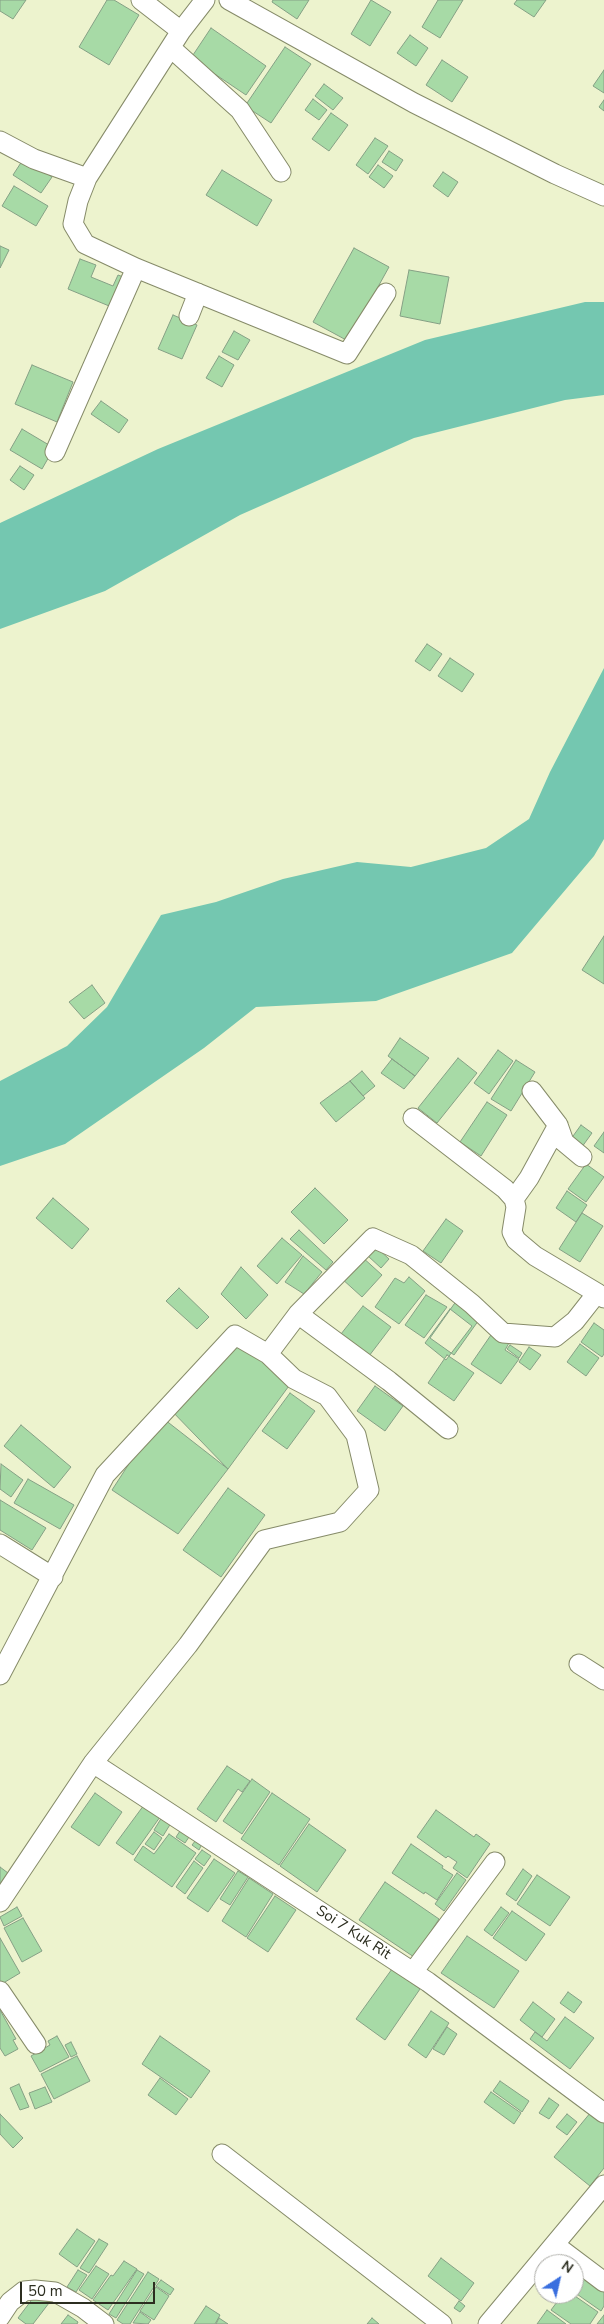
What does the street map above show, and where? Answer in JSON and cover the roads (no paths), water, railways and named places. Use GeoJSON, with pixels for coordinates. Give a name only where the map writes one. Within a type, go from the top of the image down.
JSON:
{"type":"FeatureCollection","features":[{"type":"Feature","properties":{"kind":"street"},"geometry":{"type":"LineString","coordinates":[[141,0],[181,31]]}},
{"type":"Feature","properties":{"kind":"street"},"geometry":{"type":"LineString","coordinates":[[205,0],[181,31],[87,178],[78,201],[73,224],[85,244],[136,268],[347,354],[386,293]]}},
{"type":"Feature","properties":{"kind":"street"},"geometry":{"type":"LineString","coordinates":[[229,0],[414,103],[555,174],[604,196]]}},
{"type":"Feature","properties":{"kind":"street"},"geometry":{"type":"LineString","coordinates":[[171,48],[240,110],[282,172]]}},
{"type":"Feature","properties":{"kind":"street"},"geometry":{"type":"LineString","coordinates":[[0,141],[34,159],[87,178]]}},
{"type":"Feature","properties":{"kind":"street"},"geometry":{"type":"LineString","coordinates":[[55,452],[136,268]]}},
{"type":"Feature","properties":{"kind":"street"},"geometry":{"type":"LineString","coordinates":[[189,316],[198,293]]}},
{"type":"Feature","properties":{"kind":"street"},"geometry":{"type":"LineString","coordinates":[[532,1091],[558,1125],[564,1142],[582,1157]]}},
{"type":"Feature","properties":{"kind":"street"},"geometry":{"type":"LineString","coordinates":[[414,1118],[514,1199]]}},
{"type":"Feature","properties":{"kind":"street"},"geometry":{"type":"LineString","coordinates":[[268,1354],[298,1314],[373,1238],[411,1255],[472,1304],[503,1333],[555,1337],[575,1321],[600,1296],[535,1256],[516,1240],[512,1232],[515,1215],[514,1199],[529,1178],[558,1125]]}},
{"type":"Feature","properties":{"kind":"street"},"geometry":{"type":"LineString","coordinates":[[298,1314],[389,1381],[448,1429]]}},
{"type":"Feature","properties":{"kind":"street"},"geometry":{"type":"LineString","coordinates":[[0,1675],[105,1475],[235,1335],[268,1354],[294,1379],[327,1396],[356,1435],[369,1490],[340,1522],[264,1540],[188,1645],[93,1764],[0,1902]]}},
{"type":"Feature","properties":{"kind":"street"},"geometry":{"type":"LineString","coordinates":[[0,1544],[53,1576]]}},
{"type":"Feature","properties":{"kind":"street"},"geometry":{"type":"LineString","coordinates":[[579,1664],[604,1680]]}},
{"type":"Feature","properties":{"kind":"street","name":"Soi 7 Kuk Rit"},"geometry":{"type":"LineString","coordinates":[[93,1764],[413,1972],[604,2113]]}},
{"type":"Feature","properties":{"kind":"street"},"geometry":{"type":"LineString","coordinates":[[413,1972],[495,1862]]}},
{"type":"Feature","properties":{"kind":"street"},"geometry":{"type":"LineString","coordinates":[[0,1991],[36,2044]]}},
{"type":"Feature","properties":{"kind":"street"},"geometry":{"type":"LineString","coordinates":[[222,2154],[442,2324]]}},
{"type":"Feature","properties":{"kind":"street"},"geometry":{"type":"LineString","coordinates":[[488,2324],[604,2185]]}},
{"type":"Feature","properties":{"kind":"street"},"geometry":{"type":"LineString","coordinates":[[555,2246],[604,2282]]}},
{"type":"Feature","properties":{"kind":"street"},"geometry":{"type":"LineString","coordinates":[[0,2317],[10,2302],[24,2291],[35,2290],[55,2292],[104,2324]]}},
{"type":"Feature","properties":{"kind":"water"},"geometry":{"type":"Polygon","coordinates":[[[585,302],[604,302],[604,395],[565,400],[414,438],[240,515],[105,591],[0,629],[0,523],[158,449],[425,340],[585,302]]]}},
{"type":"Feature","properties":{"kind":"water"},"geometry":{"type":"Polygon","coordinates":[[[604,668],[604,839],[594,856],[512,953],[376,1001],[256,1007],[204,1048],[65,1144],[0,1166],[0,1081],[67,1046],[107,1007],[161,915],[216,902],[283,879],[357,862],[411,867],[486,848],[529,819],[550,772],[604,668]]]}}]}
